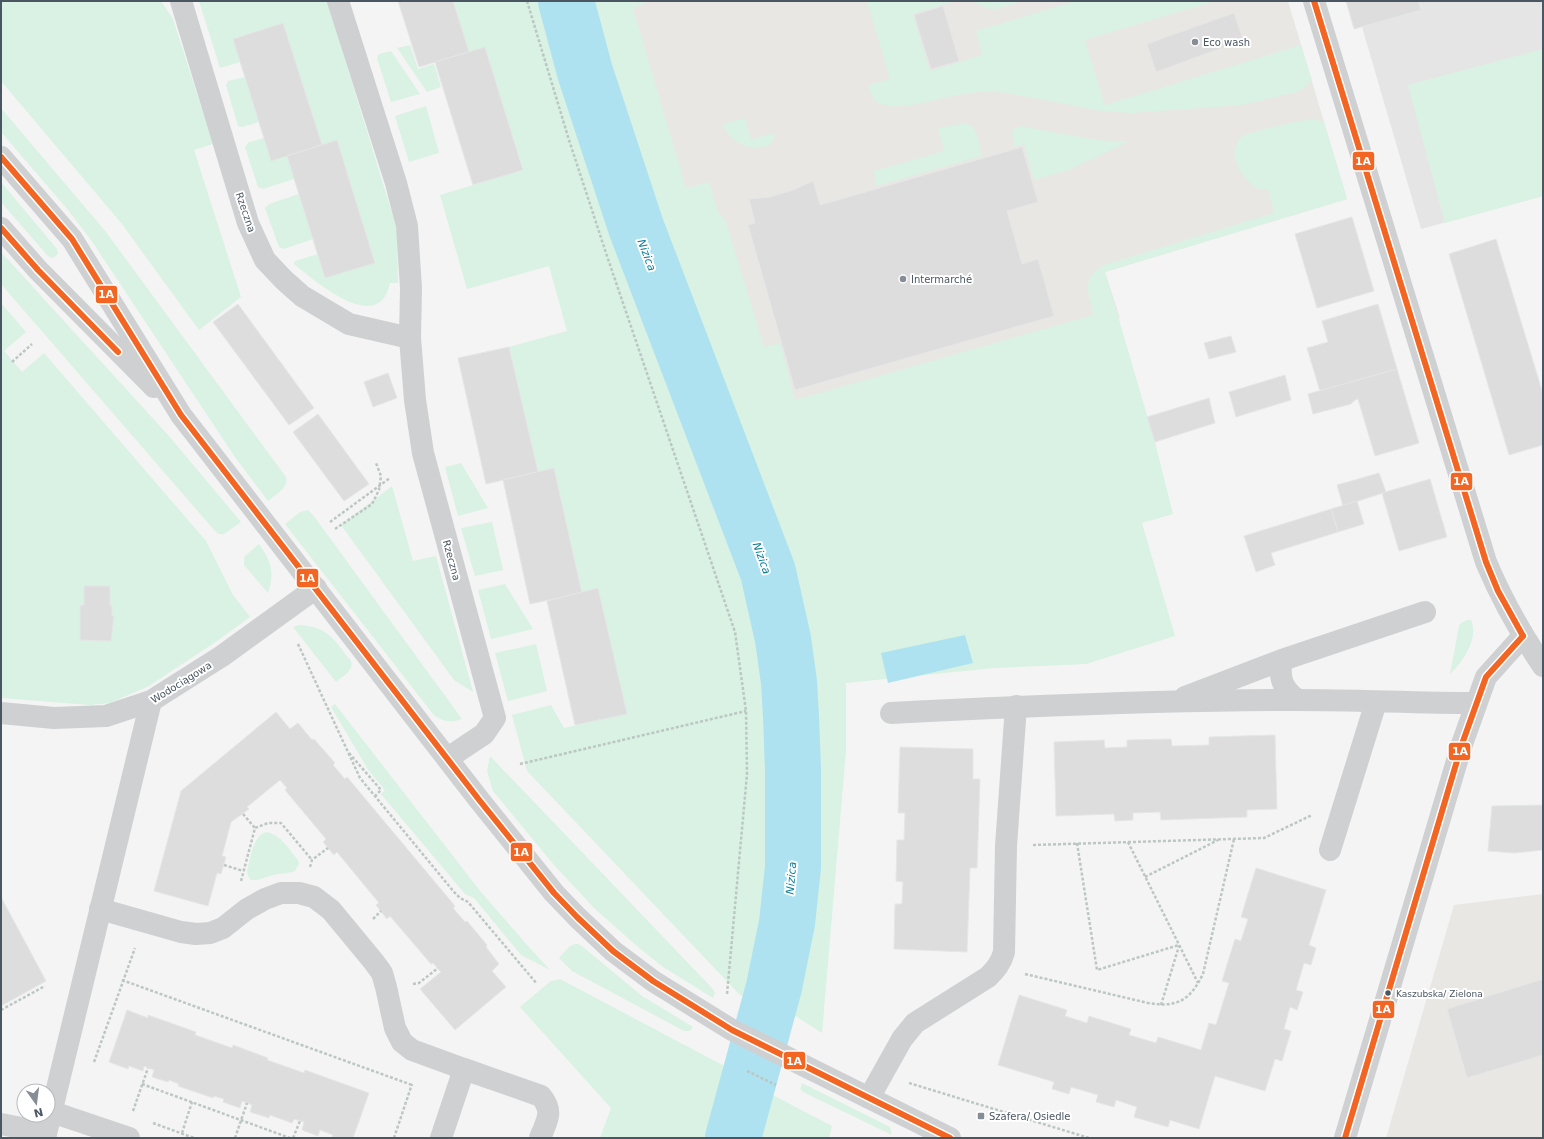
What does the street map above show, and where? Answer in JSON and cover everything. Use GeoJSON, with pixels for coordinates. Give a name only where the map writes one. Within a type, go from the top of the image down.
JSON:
{"type":"FeatureCollection","features":[{"type":"Feature","properties":{"kind":"street","name":"Rzeczna"},"geometry":{"type":"LineString","coordinates":[[180,1],[248,223],[265,260],[302,296],[350,324],[410,338]]}},
{"type":"Feature","properties":{"kind":"street","name":"Rzeczna"},"geometry":{"type":"LineString","coordinates":[[338,1],[396,183],[407,226],[410,288],[410,338],[415,400],[423,453],[495,718],[484,734],[448,758]]}},
{"type":"Feature","properties":{"kind":"street"},"geometry":{"type":"LineString","coordinates":[[1314,1],[1486,562],[1498,591],[1523,636],[1543,666]]}},
{"type":"Feature","properties":{"kind":"street"},"geometry":{"type":"LineString","coordinates":[[1,157],[72,239],[181,415],[554,893],[582,922],[612,951],[653,981],[732,1030],[950,1138]]}},
{"type":"Feature","properties":{"kind":"street"},"geometry":{"type":"LineString","coordinates":[[1,228],[38,270],[181,415]]}},
{"type":"Feature","properties":{"kind":"street","name":"Wodociągowa"},"geometry":{"type":"LineString","coordinates":[[1,713],[54,718],[106,716],[151,701],[222,656],[316,588]]}},
{"type":"Feature","properties":{"kind":"street"},"geometry":{"type":"LineString","coordinates":[[1171,702],[1282,660],[1425,612]]}},
{"type":"Feature","properties":{"kind":"street"},"geometry":{"type":"LineString","coordinates":[[1345,1138],[1460,751],[1476,703],[1486,677],[1523,636]]}},
{"type":"Feature","properties":{"kind":"street"},"geometry":{"type":"LineString","coordinates":[[1282,660],[1280,672],[1282,684],[1288,692],[1298,700]]}},
{"type":"Feature","properties":{"kind":"street"},"geometry":{"type":"LineString","coordinates":[[891,713],[1016,706],[1171,702],[1298,700],[1476,703]]}},
{"type":"Feature","properties":{"kind":"street"},"geometry":{"type":"LineString","coordinates":[[56,1095],[151,701]]}},
{"type":"Feature","properties":{"kind":"street"},"geometry":{"type":"LineString","coordinates":[[1330,850],[1376,702]]}},
{"type":"Feature","properties":{"kind":"street"},"geometry":{"type":"LineString","coordinates":[[869,1098],[902,1039],[915,1023],[988,977],[998,968],[1004,952],[1006,846],[1016,706]]}},
{"type":"Feature","properties":{"kind":"street"},"geometry":{"type":"LineString","coordinates":[[100,910],[181,932],[196,934],[210,933],[223,928],[247,909],[265,898],[281,893],[299,893],[314,897],[331,910],[382,973],[396,1028],[402,1042],[412,1050],[541,1096],[548,1104],[549,1115],[540,1138]]}},
{"type":"Feature","properties":{"kind":"street"},"geometry":{"type":"LineString","coordinates":[[441,1138],[464,1068]]}},
{"type":"Feature","properties":{"kind":"street"},"geometry":{"type":"LineString","coordinates":[[56,1113],[129,1138]]}},
{"type":"Feature","properties":{"kind":"street"},"geometry":{"type":"LineString","coordinates":[[1,1124],[46,1135],[49,1123]]}},
{"type":"Feature","properties":{"kind":"path"},"geometry":{"type":"LineString","coordinates":[[527,1],[604,249],[735,632],[746,711],[747,774],[727,994]]}},
{"type":"Feature","properties":{"kind":"path"},"geometry":{"type":"LineString","coordinates":[[12,362],[32,344]]}},
{"type":"Feature","properties":{"kind":"path"},"geometry":{"type":"LineString","coordinates":[[335,529],[372,504],[379,490],[381,476],[376,463]]}},
{"type":"Feature","properties":{"kind":"path"},"geometry":{"type":"LineString","coordinates":[[330,522],[390,478]]}},
{"type":"Feature","properties":{"kind":"path"},"geometry":{"type":"LineString","coordinates":[[298,644],[360,778],[454,892],[460,898],[468,902],[537,984]]}},
{"type":"Feature","properties":{"kind":"path"},"geometry":{"type":"LineString","coordinates":[[520,764],[746,711]]}},
{"type":"Feature","properties":{"kind":"path"},"geometry":{"type":"LineString","coordinates":[[347,749],[381,790],[375,796]]}},
{"type":"Feature","properties":{"kind":"path"},"geometry":{"type":"LineString","coordinates":[[1006,846],[1264,838],[1346,799]]}},
{"type":"Feature","properties":{"kind":"path"},"geometry":{"type":"LineString","coordinates":[[243,814],[255,828]]}},
{"type":"Feature","properties":{"kind":"path"},"geometry":{"type":"LineString","coordinates":[[255,828],[268,824],[281,823],[312,860]]}},
{"type":"Feature","properties":{"kind":"path"},"geometry":{"type":"LineString","coordinates":[[240,886],[255,828]]}},
{"type":"Feature","properties":{"kind":"path"},"geometry":{"type":"LineString","coordinates":[[1145,877],[1220,839]]}},
{"type":"Feature","properties":{"kind":"path"},"geometry":{"type":"LineString","coordinates":[[998,968],[1161,1005],[1182,1001],[1194,989],[1203,974],[1234,839]]}},
{"type":"Feature","properties":{"kind":"path"},"geometry":{"type":"LineString","coordinates":[[1128,842],[1198,983]]}},
{"type":"Feature","properties":{"kind":"path"},"geometry":{"type":"LineString","coordinates":[[1077,843],[1096,970],[1179,945]]}},
{"type":"Feature","properties":{"kind":"path"},"geometry":{"type":"LineString","coordinates":[[309,874],[312,860],[328,848]]}},
{"type":"Feature","properties":{"kind":"path"},"geometry":{"type":"LineString","coordinates":[[224,865],[244,871]]}},
{"type":"Feature","properties":{"kind":"path"},"geometry":{"type":"LineString","coordinates":[[1161,1005],[1179,945]]}},
{"type":"Feature","properties":{"kind":"path"},"geometry":{"type":"LineString","coordinates":[[92,1068],[122,980],[136,946]]}},
{"type":"Feature","properties":{"kind":"path"},"geometry":{"type":"LineString","coordinates":[[407,985],[419,983],[438,968]]}},
{"type":"Feature","properties":{"kind":"path"},"geometry":{"type":"LineString","coordinates":[[122,980],[412,1085]]}},
{"type":"Feature","properties":{"kind":"path"},"geometry":{"type":"LineString","coordinates":[[1,1010],[45,986]]}},
{"type":"Feature","properties":{"kind":"path"},"geometry":{"type":"LineString","coordinates":[[394,1138],[423,1054]]}},
{"type":"Feature","properties":{"kind":"path"},"geometry":{"type":"LineString","coordinates":[[131,1115],[148,1068]]}},
{"type":"Feature","properties":{"kind":"path"},"geometry":{"type":"LineString","coordinates":[[743,1068],[776,1085]]}},
{"type":"Feature","properties":{"kind":"path"},"geometry":{"type":"LineString","coordinates":[[883,1073],[896,1079],[1088,1138]]}},
{"type":"Feature","properties":{"kind":"path"},"geometry":{"type":"LineString","coordinates":[[142,1084],[290,1138]]}},
{"type":"Feature","properties":{"kind":"path"},"geometry":{"type":"LineString","coordinates":[[182,1134],[192,1102]]}},
{"type":"Feature","properties":{"kind":"path"},"geometry":{"type":"LineString","coordinates":[[235,1138],[247,1103]]}},
{"type":"Feature","properties":{"kind":"path"},"geometry":{"type":"LineString","coordinates":[[146,1120],[194,1138]]}},
{"type":"Feature","properties":{"kind":"path"},"geometry":{"type":"LineString","coordinates":[[294,1138],[300,1121]]}},
{"type":"Feature","properties":{"kind":"shaded area"},"geometry":{"type":"Polygon","coordinates":[[[595,1],[1288,1],[1347,199],[1105,272],[1120,318],[734,427],[595,1]]]}},
{"type":"Feature","properties":{"kind":"shaded area"},"geometry":{"type":"Polygon","coordinates":[[[1346,1],[1543,1],[1543,196],[1421,229],[1362,27],[1354,29],[1346,1]]]}},
{"type":"Feature","properties":{"kind":"shaded area"},"geometry":{"type":"Polygon","coordinates":[[[1543,894],[1543,1138],[1386,1138],[1454,905],[1543,894]]]}},
{"type":"Feature","properties":{"kind":"green space"},"geometry":{"type":"Polygon","coordinates":[[[1,1],[161,1],[173,19],[213,144],[194,150],[241,297],[199,330],[122,224],[1,81],[1,1]]]}},
{"type":"Feature","properties":{"kind":"green space"},"geometry":{"type":"Polygon","coordinates":[[[199,1],[327,1],[397,233],[398,283],[390,283],[384,298],[373,305],[360,305],[346,300],[316,282],[294,264],[295,261],[318,254],[313,239],[284,249],[279,247],[265,208],[269,204],[299,194],[294,179],[263,189],[258,187],[245,147],[249,142],[264,138],[259,122],[242,127],[238,126],[226,85],[228,81],[245,77],[240,62],[220,68],[199,1]]]}},
{"type":"Feature","properties":{"kind":"green space"},"geometry":{"type":"Polygon","coordinates":[[[453,1],[556,1],[570,53],[602,157],[637,260],[693,413],[765,599],[774,643],[778,678],[784,763],[785,824],[782,886],[778,920],[772,953],[760,1002],[740,995],[527,771],[512,715],[551,705],[564,728],[626,714],[582,593],[554,468],[538,472],[509,347],[567,331],[549,266],[467,289],[440,195],[523,170],[485,48],[469,52],[453,1]]]}},
{"type":"Feature","properties":{"kind":"green space"},"geometry":{"type":"Polygon","coordinates":[[[584,1],[644,1],[645,4],[633,8],[686,188],[709,182],[718,212],[726,222],[764,347],[780,343],[795,400],[1093,315],[1088,293],[1089,281],[1096,270],[1104,265],[1274,213],[1268,189],[1261,190],[1250,183],[1242,174],[1236,162],[1236,146],[1240,139],[1247,134],[1275,126],[1304,121],[1313,120],[1324,122],[1347,199],[1105,272],[1155,442],[1173,514],[1142,523],[1175,636],[1086,664],[994,668],[846,683],[846,751],[822,1033],[780,1006],[798,927],[807,788],[804,649],[791,591],[642,213],[617,145],[584,1]]]}},
{"type":"Feature","properties":{"kind":"green space"},"geometry":{"type":"Polygon","coordinates":[[[867,1],[956,1],[913,14],[930,71],[982,55],[976,31],[1075,1],[1215,1],[1085,40],[1105,105],[1301,45],[1312,80],[1303,89],[1297,92],[1242,105],[1131,113],[1102,111],[1001,92],[969,93],[906,106],[886,106],[875,100],[869,88],[869,85],[890,79],[867,1]]]}},
{"type":"Feature","properties":{"kind":"green space"},"geometry":{"type":"Polygon","coordinates":[[[971,1],[1022,1],[993,10],[971,1]]]}},
{"type":"Feature","properties":{"kind":"green space"},"geometry":{"type":"Polygon","coordinates":[[[410,45],[418,69],[434,64],[441,87],[427,92],[397,48],[410,45]]]}},
{"type":"Feature","properties":{"kind":"green space"},"geometry":{"type":"Polygon","coordinates":[[[1543,49],[1543,196],[1445,223],[1408,85],[1543,49]]]}},
{"type":"Feature","properties":{"kind":"green space"},"geometry":{"type":"Polygon","coordinates":[[[391,51],[420,94],[391,102],[377,58],[379,54],[391,51]]]}},
{"type":"Feature","properties":{"kind":"green space"},"geometry":{"type":"Polygon","coordinates":[[[426,106],[439,153],[409,162],[395,116],[426,106]]]}},
{"type":"Feature","properties":{"kind":"green space"},"geometry":{"type":"Polygon","coordinates":[[[1,108],[106,232],[286,477],[283,488],[278,494],[268,501],[237,460],[91,240],[68,210],[1,132],[1,108]]]}},
{"type":"Feature","properties":{"kind":"green space"},"geometry":{"type":"Polygon","coordinates":[[[745,118],[751,140],[773,133],[774,138],[771,144],[757,148],[750,147],[743,145],[731,137],[723,124],[745,118]]]}},
{"type":"Feature","properties":{"kind":"green space"},"geometry":{"type":"Polygon","coordinates":[[[966,123],[976,132],[982,156],[876,186],[874,171],[944,151],[938,128],[966,123]]]}},
{"type":"Feature","properties":{"kind":"green space"},"geometry":{"type":"Polygon","coordinates":[[[1020,126],[1091,139],[1130,141],[1069,170],[1034,180],[1024,144],[1014,147],[1012,132],[1015,128],[1020,126]]]}},
{"type":"Feature","properties":{"kind":"green space"},"geometry":{"type":"Polygon","coordinates":[[[1,182],[57,249],[58,254],[53,258],[48,256],[1,202],[1,182]]]}},
{"type":"Feature","properties":{"kind":"green space"},"geometry":{"type":"Polygon","coordinates":[[[1,252],[168,435],[241,522],[224,534],[218,534],[215,531],[1,284],[1,252]]]}},
{"type":"Feature","properties":{"kind":"green space"},"geometry":{"type":"Polygon","coordinates":[[[1,303],[26,332],[4,351],[22,372],[44,353],[206,541],[233,595],[250,617],[217,641],[149,686],[110,703],[90,705],[1,698],[1,303]]]}},
{"type":"Feature","properties":{"kind":"green space"},"geometry":{"type":"Polygon","coordinates":[[[461,463],[488,508],[458,516],[445,467],[461,463]]]}},
{"type":"Feature","properties":{"kind":"green space"},"geometry":{"type":"Polygon","coordinates":[[[392,486],[413,561],[436,556],[473,692],[454,680],[341,525],[392,486]]]}},
{"type":"Feature","properties":{"kind":"green space"},"geometry":{"type":"Polygon","coordinates":[[[308,510],[462,719],[447,721],[440,719],[433,714],[285,524],[300,512],[308,510]]]}},
{"type":"Feature","properties":{"kind":"green space"},"geometry":{"type":"Polygon","coordinates":[[[492,522],[503,570],[475,576],[461,528],[492,522]]]}},
{"type":"Feature","properties":{"kind":"green space"},"geometry":{"type":"Polygon","coordinates":[[[259,544],[271,567],[271,579],[268,593],[244,565],[244,557],[259,544]]]}},
{"type":"Feature","properties":{"kind":"green space"},"geometry":{"type":"Polygon","coordinates":[[[505,584],[533,629],[491,639],[478,590],[505,584]]]}},
{"type":"Feature","properties":{"kind":"green space"},"geometry":{"type":"Polygon","coordinates":[[[1467,620],[1471,620],[1473,627],[1471,642],[1460,663],[1450,674],[1459,626],[1467,620]]]}},
{"type":"Feature","properties":{"kind":"green space"},"geometry":{"type":"Polygon","coordinates":[[[299,625],[309,626],[330,636],[351,661],[351,668],[336,682],[293,627],[299,625]]]}},
{"type":"Feature","properties":{"kind":"green space"},"geometry":{"type":"Polygon","coordinates":[[[536,644],[547,691],[508,701],[495,653],[536,644]]]}},
{"type":"Feature","properties":{"kind":"green space"},"geometry":{"type":"Polygon","coordinates":[[[335,704],[481,892],[550,970],[521,955],[474,898],[465,894],[381,794],[385,790],[369,771],[331,707],[335,704]]]}},
{"type":"Feature","properties":{"kind":"green space"},"geometry":{"type":"Polygon","coordinates":[[[490,756],[712,988],[715,993],[713,998],[663,967],[638,947],[595,909],[554,865],[493,791],[487,771],[490,756]]]}},
{"type":"Feature","properties":{"kind":"green space"},"geometry":{"type":"Polygon","coordinates":[[[266,832],[271,833],[280,839],[298,860],[299,864],[295,871],[292,872],[251,880],[247,871],[253,848],[258,838],[266,832]]]}},
{"type":"Feature","properties":{"kind":"green space"},"geometry":{"type":"Polygon","coordinates":[[[575,944],[583,947],[642,996],[693,1027],[690,1031],[684,1031],[572,971],[559,958],[570,946],[575,944]]]}},
{"type":"Feature","properties":{"kind":"green space"},"geometry":{"type":"Polygon","coordinates":[[[560,979],[728,1068],[722,1092],[728,1094],[718,1138],[600,1138],[611,1108],[520,1007],[551,981],[560,979]]]}},
{"type":"Feature","properties":{"kind":"green space"},"geometry":{"type":"Polygon","coordinates":[[[802,1083],[890,1127],[892,1135],[803,1092],[800,1089],[802,1083]]]}},
{"type":"Feature","properties":{"kind":"green space"},"geometry":{"type":"Polygon","coordinates":[[[761,1089],[832,1126],[829,1138],[748,1138],[761,1089]]]}},
{"type":"Feature","properties":{"kind":"water"},"geometry":{"type":"Polygon","coordinates":[[[965,635],[973,663],[888,683],[881,653],[965,635]]]}},
{"type":"Feature","properties":{"kind":"building"},"geometry":{"type":"Polygon","coordinates":[[[398,1],[453,1],[469,52],[419,67],[398,1]]]}},
{"type":"Feature","properties":{"kind":"building"},"geometry":{"type":"Polygon","coordinates":[[[1346,1],[1418,1],[1421,10],[1354,29],[1346,1]]]}},
{"type":"Feature","properties":{"kind":"building"},"geometry":{"type":"Polygon","coordinates":[[[943,6],[959,61],[931,69],[914,15],[943,6]]]}},
{"type":"Feature","properties":{"kind":"building","name":"Eco wash"},"geometry":{"type":"Polygon","coordinates":[[[1234,13],[1243,40],[1156,72],[1147,44],[1234,13]]]}},
{"type":"Feature","properties":{"kind":"building"},"geometry":{"type":"Polygon","coordinates":[[[283,23],[322,145],[271,161],[233,39],[283,23]]]}},
{"type":"Feature","properties":{"kind":"building"},"geometry":{"type":"Polygon","coordinates":[[[485,47],[523,170],[473,185],[435,62],[485,47]]]}},
{"type":"Feature","properties":{"kind":"building"},"geometry":{"type":"Polygon","coordinates":[[[337,140],[375,263],[325,278],[287,156],[337,140]]]}},
{"type":"Feature","properties":{"kind":"building","name":"Intermarché"},"geometry":{"type":"Polygon","coordinates":[[[1022,147],[1038,202],[1007,211],[1022,264],[1038,259],[1054,316],[795,390],[748,225],[755,223],[749,199],[770,197],[793,190],[813,181],[820,205],[1022,147]]]}},
{"type":"Feature","properties":{"kind":"building"},"geometry":{"type":"Polygon","coordinates":[[[1352,217],[1374,291],[1317,308],[1295,234],[1352,217]]]}},
{"type":"Feature","properties":{"kind":"building"},"geometry":{"type":"Polygon","coordinates":[[[1496,239],[1543,394],[1543,445],[1509,455],[1449,254],[1496,239]]]}},
{"type":"Feature","properties":{"kind":"building"},"geometry":{"type":"Polygon","coordinates":[[[238,304],[314,408],[289,425],[213,322],[238,304]]]}},
{"type":"Feature","properties":{"kind":"building"},"geometry":{"type":"Polygon","coordinates":[[[1378,304],[1397,369],[1320,391],[1307,348],[1328,342],[1322,321],[1378,304]]]}},
{"type":"Feature","properties":{"kind":"building"},"geometry":{"type":"Polygon","coordinates":[[[1231,336],[1236,352],[1209,359],[1204,343],[1231,336]]]}},
{"type":"Feature","properties":{"kind":"building"},"geometry":{"type":"Polygon","coordinates":[[[509,347],[538,472],[486,484],[458,358],[509,347]]]}},
{"type":"Feature","properties":{"kind":"building"},"geometry":{"type":"Polygon","coordinates":[[[1397,369],[1419,443],[1375,456],[1358,399],[1351,404],[1313,414],[1308,394],[1397,369]]]}},
{"type":"Feature","properties":{"kind":"building"},"geometry":{"type":"Polygon","coordinates":[[[388,373],[397,398],[373,407],[364,382],[388,373]]]}},
{"type":"Feature","properties":{"kind":"building"},"geometry":{"type":"Polygon","coordinates":[[[1285,375],[1291,400],[1236,417],[1229,392],[1285,375]]]}},
{"type":"Feature","properties":{"kind":"building"},"geometry":{"type":"Polygon","coordinates":[[[1209,398],[1215,423],[1155,442],[1147,417],[1209,398]]]}},
{"type":"Feature","properties":{"kind":"building"},"geometry":{"type":"Polygon","coordinates":[[[318,414],[369,484],[344,501],[293,432],[318,414]]]}},
{"type":"Feature","properties":{"kind":"building"},"geometry":{"type":"Polygon","coordinates":[[[554,468],[582,593],[530,604],[503,480],[554,468]]]}},
{"type":"Feature","properties":{"kind":"building"},"geometry":{"type":"Polygon","coordinates":[[[1379,473],[1386,492],[1343,506],[1337,485],[1379,473]]]}},
{"type":"Feature","properties":{"kind":"building"},"geometry":{"type":"Polygon","coordinates":[[[1430,479],[1447,537],[1399,551],[1382,493],[1430,479]]]}},
{"type":"Feature","properties":{"kind":"building"},"geometry":{"type":"Polygon","coordinates":[[[1357,501],[1364,524],[1338,532],[1331,509],[1357,501]]]}},
{"type":"Feature","properties":{"kind":"building"},"geometry":{"type":"Polygon","coordinates":[[[1331,509],[1338,532],[1271,553],[1275,565],[1256,572],[1244,536],[1331,509]]]}},
{"type":"Feature","properties":{"kind":"building"},"geometry":{"type":"Polygon","coordinates":[[[84,586],[110,586],[110,606],[112,605],[112,616],[114,616],[111,641],[80,640],[80,605],[84,605],[84,586]]]}},
{"type":"Feature","properties":{"kind":"building"},"geometry":{"type":"Polygon","coordinates":[[[598,588],[627,714],[575,725],[547,601],[598,588]]]}},
{"type":"Feature","properties":{"kind":"building"},"geometry":{"type":"Polygon","coordinates":[[[276,712],[290,729],[298,723],[312,740],[314,739],[335,763],[333,765],[345,779],[347,777],[455,906],[453,908],[465,922],[467,921],[487,945],[486,947],[499,964],[492,971],[506,987],[455,1030],[420,989],[441,972],[433,963],[431,964],[390,916],[387,919],[376,905],[379,903],[337,852],[334,855],[323,842],[326,839],[285,790],[287,788],[280,780],[247,807],[249,809],[231,822],[222,856],[226,857],[221,874],[217,873],[208,906],[154,891],[181,791],[276,712]]]}},
{"type":"Feature","properties":{"kind":"building"},"geometry":{"type":"Polygon","coordinates":[[[1275,735],[1277,809],[1247,810],[1247,817],[1161,820],[1160,812],[1133,813],[1133,820],[1115,821],[1114,814],[1056,816],[1054,742],[1104,740],[1105,748],[1127,747],[1127,740],[1171,739],[1172,746],[1209,745],[1209,737],[1275,735]]]}},
{"type":"Feature","properties":{"kind":"building"},"geometry":{"type":"Polygon","coordinates":[[[900,747],[973,749],[973,779],[980,779],[977,868],[970,868],[967,952],[894,949],[895,904],[902,904],[903,882],[896,881],[897,840],[904,840],[905,813],[898,813],[900,747]]]}},
{"type":"Feature","properties":{"kind":"building"},"geometry":{"type":"Polygon","coordinates":[[[1543,805],[1543,850],[1515,853],[1488,851],[1492,806],[1543,805]]]}},
{"type":"Feature","properties":{"kind":"building"},"geometry":{"type":"Polygon","coordinates":[[[1256,868],[1326,890],[1309,945],[1316,948],[1311,965],[1304,963],[1296,990],[1303,992],[1297,1010],[1290,1007],[1284,1029],[1291,1031],[1282,1061],[1275,1059],[1265,1091],[1215,1076],[1199,1129],[1170,1120],[1168,1127],[1134,1117],[1137,1107],[1116,1100],[1114,1107],[1096,1102],[1098,1095],[1071,1087],[1069,1094],[1052,1089],[1054,1082],[998,1065],[1019,995],[1067,1010],[1065,1016],[1087,1023],[1089,1016],[1131,1029],[1129,1035],[1156,1043],[1158,1037],[1201,1050],[1209,1023],[1216,1025],[1229,983],[1222,981],[1235,939],[1241,941],[1248,919],[1241,917],[1256,868]]]}},
{"type":"Feature","properties":{"kind":"building"},"geometry":{"type":"Polygon","coordinates":[[[1,897],[46,981],[1,1006],[1,897]]]}},
{"type":"Feature","properties":{"kind":"building"},"geometry":{"type":"Polygon","coordinates":[[[1543,979],[1543,1055],[1467,1078],[1447,1009],[1543,979]]]}},
{"type":"Feature","properties":{"kind":"building"},"geometry":{"type":"Polygon","coordinates":[[[127,1010],[148,1018],[148,1015],[196,1032],[195,1035],[232,1048],[233,1045],[268,1058],[267,1060],[304,1073],[305,1070],[369,1093],[353,1138],[334,1138],[332,1137],[333,1135],[320,1130],[318,1136],[302,1130],[304,1122],[294,1119],[292,1123],[270,1115],[269,1118],[250,1112],[252,1105],[242,1101],[240,1108],[223,1102],[224,1099],[214,1096],[213,1098],[178,1086],[179,1084],[169,1080],[168,1082],[152,1077],[154,1070],[144,1066],[143,1071],[129,1066],[128,1069],[109,1062],[127,1010]]]}},
{"type":"Feature","properties":{"kind":"waterway","name":"Nizica"},"geometry":{"type":"LineString","coordinates":[[566,1],[585,72],[636,227],[768,572],[783,639],[789,682],[791,717],[793,769],[793,867],[787,923],[774,987],[733,1138]]}},
{"type":"Feature","properties":{"kind":"transit line","name":"1A"},"geometry":{"type":"LineString","coordinates":[[1314,1],[1486,562],[1498,591],[1523,636]]}},
{"type":"Feature","properties":{"kind":"transit line","name":"1A"},"geometry":{"type":"LineString","coordinates":[[1,157],[72,239],[181,415],[480,801],[554,893],[577,917],[613,951],[653,981],[732,1030],[950,1138]]}},
{"type":"Feature","properties":{"kind":"transit line","name":"1A"},"geometry":{"type":"LineString","coordinates":[[1,228],[38,270],[118,352]]}},
{"type":"Feature","properties":{"kind":"transit line","name":"1A"},"geometry":{"type":"LineString","coordinates":[[1345,1138],[1462,744],[1486,677],[1523,636]]}},
{"type":"Feature","properties":{"kind":"place","name":"Eco wash"},"geometry":{"type":"Point","coordinates":[1195,42]}},
{"type":"Feature","properties":{"kind":"place","name":"Intermarché"},"geometry":{"type":"Point","coordinates":[903,279]}},
{"type":"Feature","properties":{"kind":"place","name":"Kaszubska/ Zielona"},"geometry":{"type":"Point","coordinates":[1388,993]}},
{"type":"Feature","properties":{"kind":"place","name":"Szafera/ Osiedle"},"geometry":{"type":"Point","coordinates":[981,1116]}}]}
